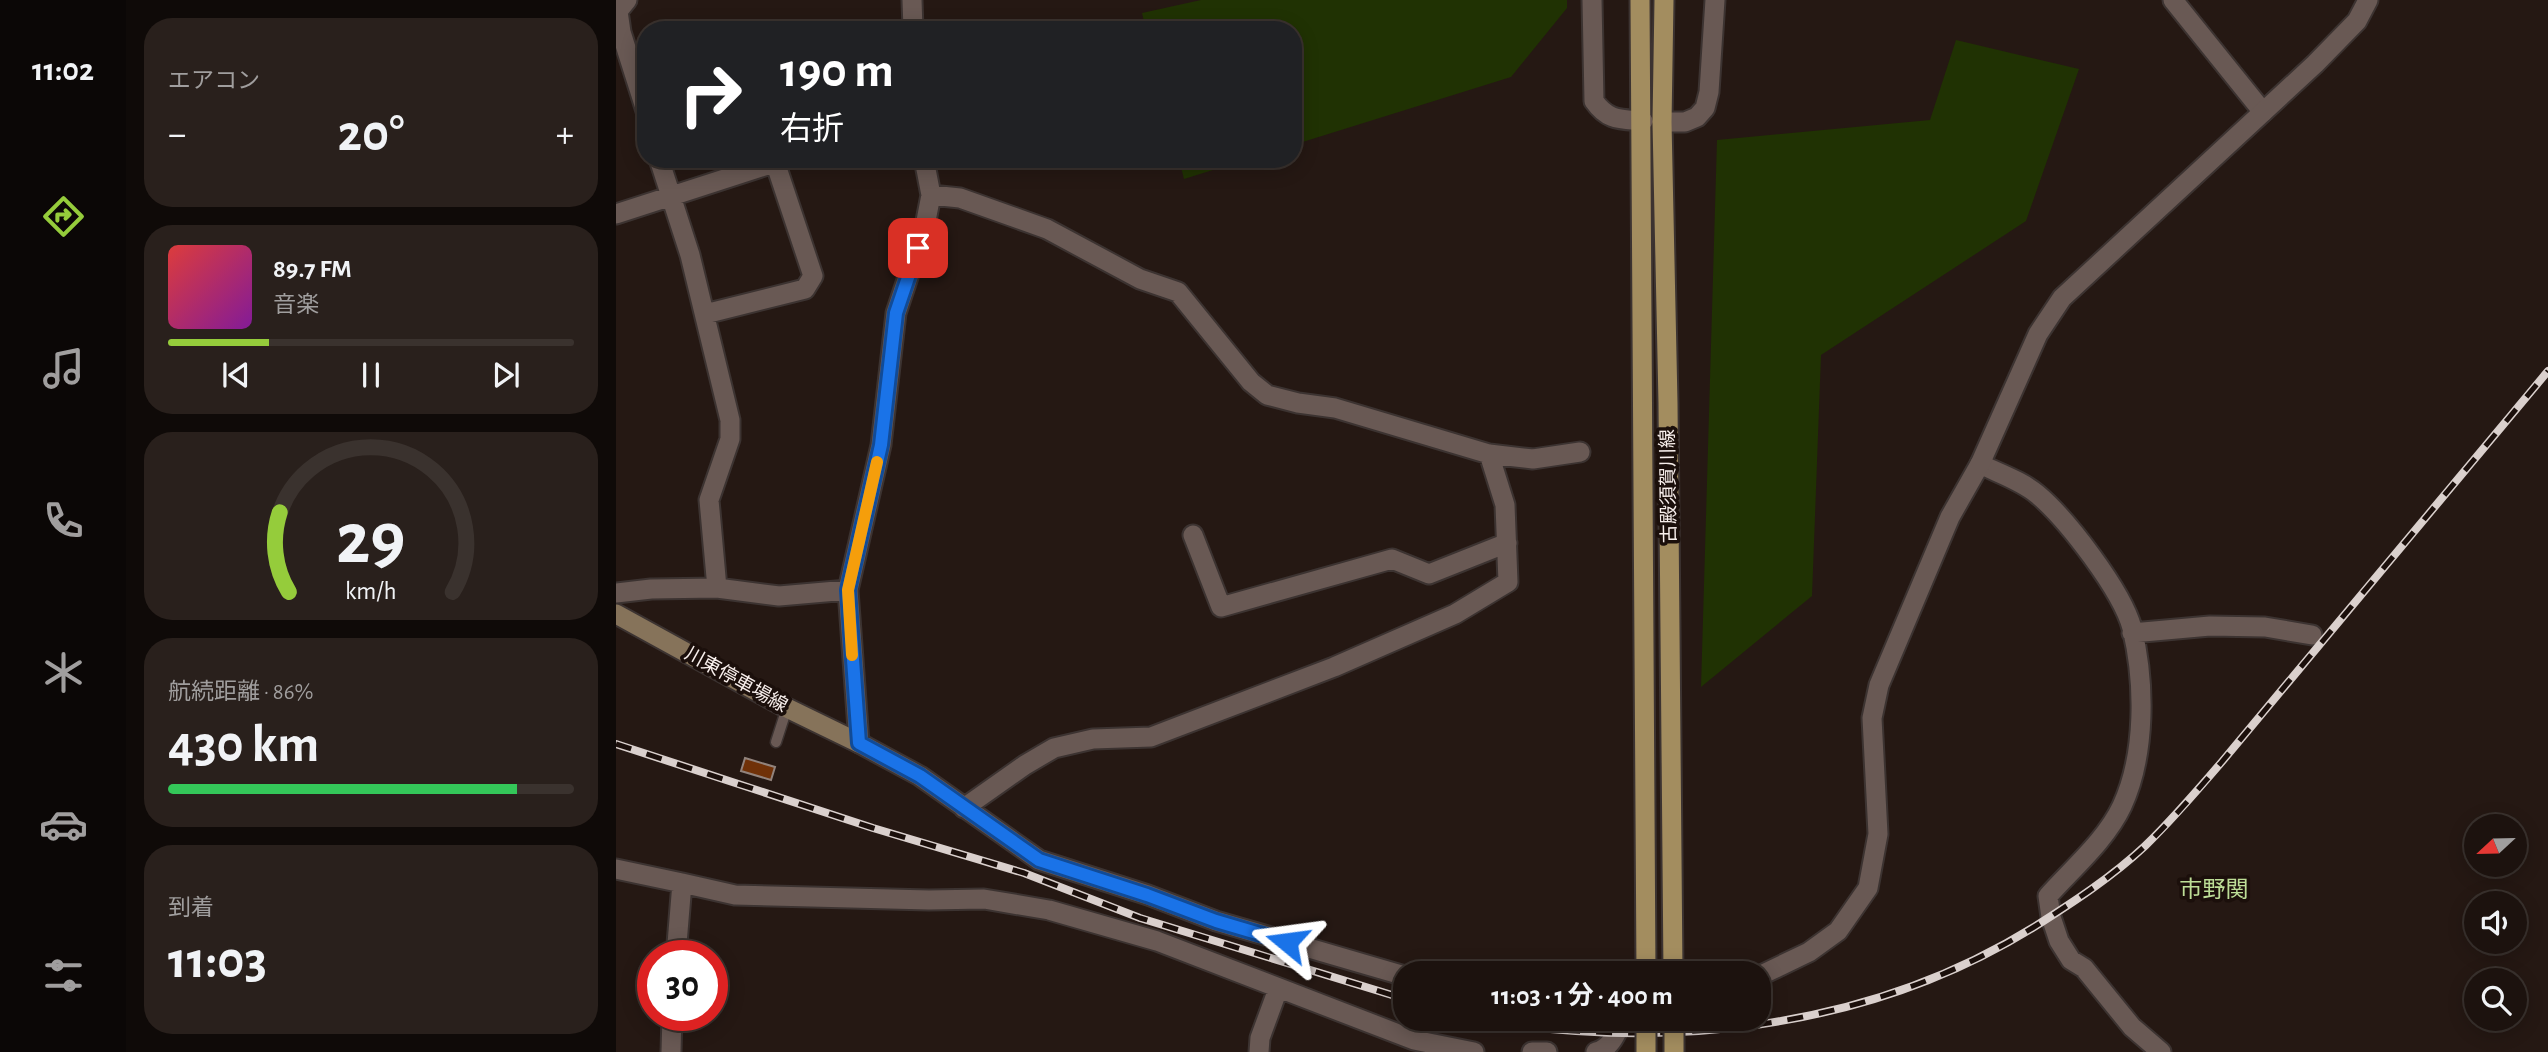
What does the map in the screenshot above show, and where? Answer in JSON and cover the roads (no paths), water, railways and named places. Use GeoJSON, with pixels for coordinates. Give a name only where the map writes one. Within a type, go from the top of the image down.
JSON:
{"type":"FeatureCollection","features":[{"type":"Feature","properties":{"kind":"main road","name":"古殿須賀川線"},"geometry":{"type":"LineString","coordinates":[[1640,0],[1652,122],[1668,403],[1673,961]]}},
{"type":"Feature","properties":{"kind":"main road","name":"古殿須賀川線"},"geometry":{"type":"LineString","coordinates":[[1646,961],[1641,201],[1664,0]]}},
{"type":"Feature","properties":{"kind":"main road","name":"川東停車場線"},"geometry":{"type":"LineString","coordinates":[[616,614],[787,708],[859,743]]}},
{"type":"Feature","properties":{"kind":"main road"},"geometry":{"type":"LineString","coordinates":[[1646,1031],[1646,1052]]}},
{"type":"Feature","properties":{"kind":"main road"},"geometry":{"type":"LineString","coordinates":[[1674,1031],[1674,1052]]}},
{"type":"Feature","properties":{"kind":"street"},"geometry":{"type":"LineString","coordinates":[[912,0],[913,21]]}},
{"type":"Feature","properties":{"kind":"street"},"geometry":{"type":"LineString","coordinates":[[1592,0],[1594,101],[1602,114],[1652,122],[1685,122],[1697,117],[1705,108],[1709,92],[1715,0]]}},
{"type":"Feature","properties":{"kind":"street"},"geometry":{"type":"LineString","coordinates":[[2173,0],[2263,112]]}},
{"type":"Feature","properties":{"kind":"street"},"geometry":{"type":"LineString","coordinates":[[1771,970],[1809,952],[1838,931],[1868,888],[1878,834],[1872,718],[1879,685],[1950,517],[1980,464],[2038,334],[2062,298],[2357,21],[2368,0]]}},
{"type":"Feature","properties":{"kind":"street"},"geometry":{"type":"LineString","coordinates":[[620,8],[621,32],[637,83]]}},
{"type":"Feature","properties":{"kind":"street"},"geometry":{"type":"LineString","coordinates":[[662,168],[690,255],[730,419],[730,439],[709,500],[717,589]]}},
{"type":"Feature","properties":{"kind":"street"},"geometry":{"type":"LineString","coordinates":[[616,214],[759,168]]}},
{"type":"Feature","properties":{"kind":"street"},"geometry":{"type":"LineString","coordinates":[[705,314],[805,289],[813,276],[782,168]]}},
{"type":"Feature","properties":{"kind":"street"},"geometry":{"type":"LineString","coordinates":[[926,168],[931,195],[925,226],[896,313],[881,445],[848,590],[859,743],[920,776],[1039,860],[1216,921],[1393,973]]}},
{"type":"Feature","properties":{"kind":"street"},"geometry":{"type":"LineString","coordinates":[[931,195],[960,198],[1047,229],[1140,279],[1178,292],[1251,382],[1267,395],[1335,408],[1489,454],[1533,459],[1580,452]]}},
{"type":"Feature","properties":{"kind":"street"},"geometry":{"type":"LineString","coordinates":[[964,808],[1054,748],[1093,739],[1151,737],[1334,667],[1455,614],[1508,582],[1505,505],[1489,454]]}},
{"type":"Feature","properties":{"kind":"street"},"geometry":{"type":"LineString","coordinates":[[1980,464],[2036,493],[2068,528],[2108,576],[2132,633],[2140,667],[2141,700],[2136,768],[2122,807],[2104,834],[2048,896],[2055,929],[2071,960],[2084,968],[2132,1027],[2161,1052]]}},
{"type":"Feature","properties":{"kind":"street"},"geometry":{"type":"LineString","coordinates":[[1193,535],[1221,607],[1392,559],[1429,573],[1507,543]]}},
{"type":"Feature","properties":{"kind":"street"},"geometry":{"type":"LineString","coordinates":[[616,593],[651,589],[717,589],[779,597],[848,590]]}},
{"type":"Feature","properties":{"kind":"street"},"geometry":{"type":"LineString","coordinates":[[2132,633],[2210,626],[2265,626],[2312,635]]}},
{"type":"Feature","properties":{"kind":"street"},"geometry":{"type":"LineString","coordinates":[[616,869],[735,895],[984,899],[1049,911],[1157,942],[1414,1040],[1474,1052]]}},
{"type":"Feature","properties":{"kind":"street"},"geometry":{"type":"LineString","coordinates":[[677,940],[682,883]]}},
{"type":"Feature","properties":{"kind":"street"},"geometry":{"type":"LineString","coordinates":[[1259,1052],[1260,1038],[1278,989]]}},
{"type":"Feature","properties":{"kind":"street"},"geometry":{"type":"LineString","coordinates":[[671,1052],[672,1031]]}},
{"type":"Feature","properties":{"kind":"street"},"geometry":{"type":"LineString","coordinates":[[1596,1052],[1602,1051],[1620,1031]]}},
{"type":"Feature","properties":{"kind":"street"},"geometry":{"type":"LineString","coordinates":[[1532,1052],[1547,1052]]}},
{"type":"Feature","properties":{"kind":"lane"},"geometry":{"type":"LineString","coordinates":[[776,742],[787,708]]}},
{"type":"Feature","properties":{"kind":"railway"},"geometry":{"type":"LineString","coordinates":[[1771,1022],[1832,1010],[1902,990],[1969,962],[2034,927],[2119,868],[2145,846],[2220,764],[2548,371]]}},
{"type":"Feature","properties":{"kind":"railway"},"geometry":{"type":"LineString","coordinates":[[616,744],[873,828],[1024,873],[1140,918],[1393,995]]}},
{"type":"Feature","properties":{"kind":"railway"},"geometry":{"type":"LineString","coordinates":[[1586,1031],[1697,1031]]}},
{"type":"Feature","properties":{"kind":"district","name":"市野関"},"geometry":{"type":"Point","coordinates":[2214,890]}}]}
